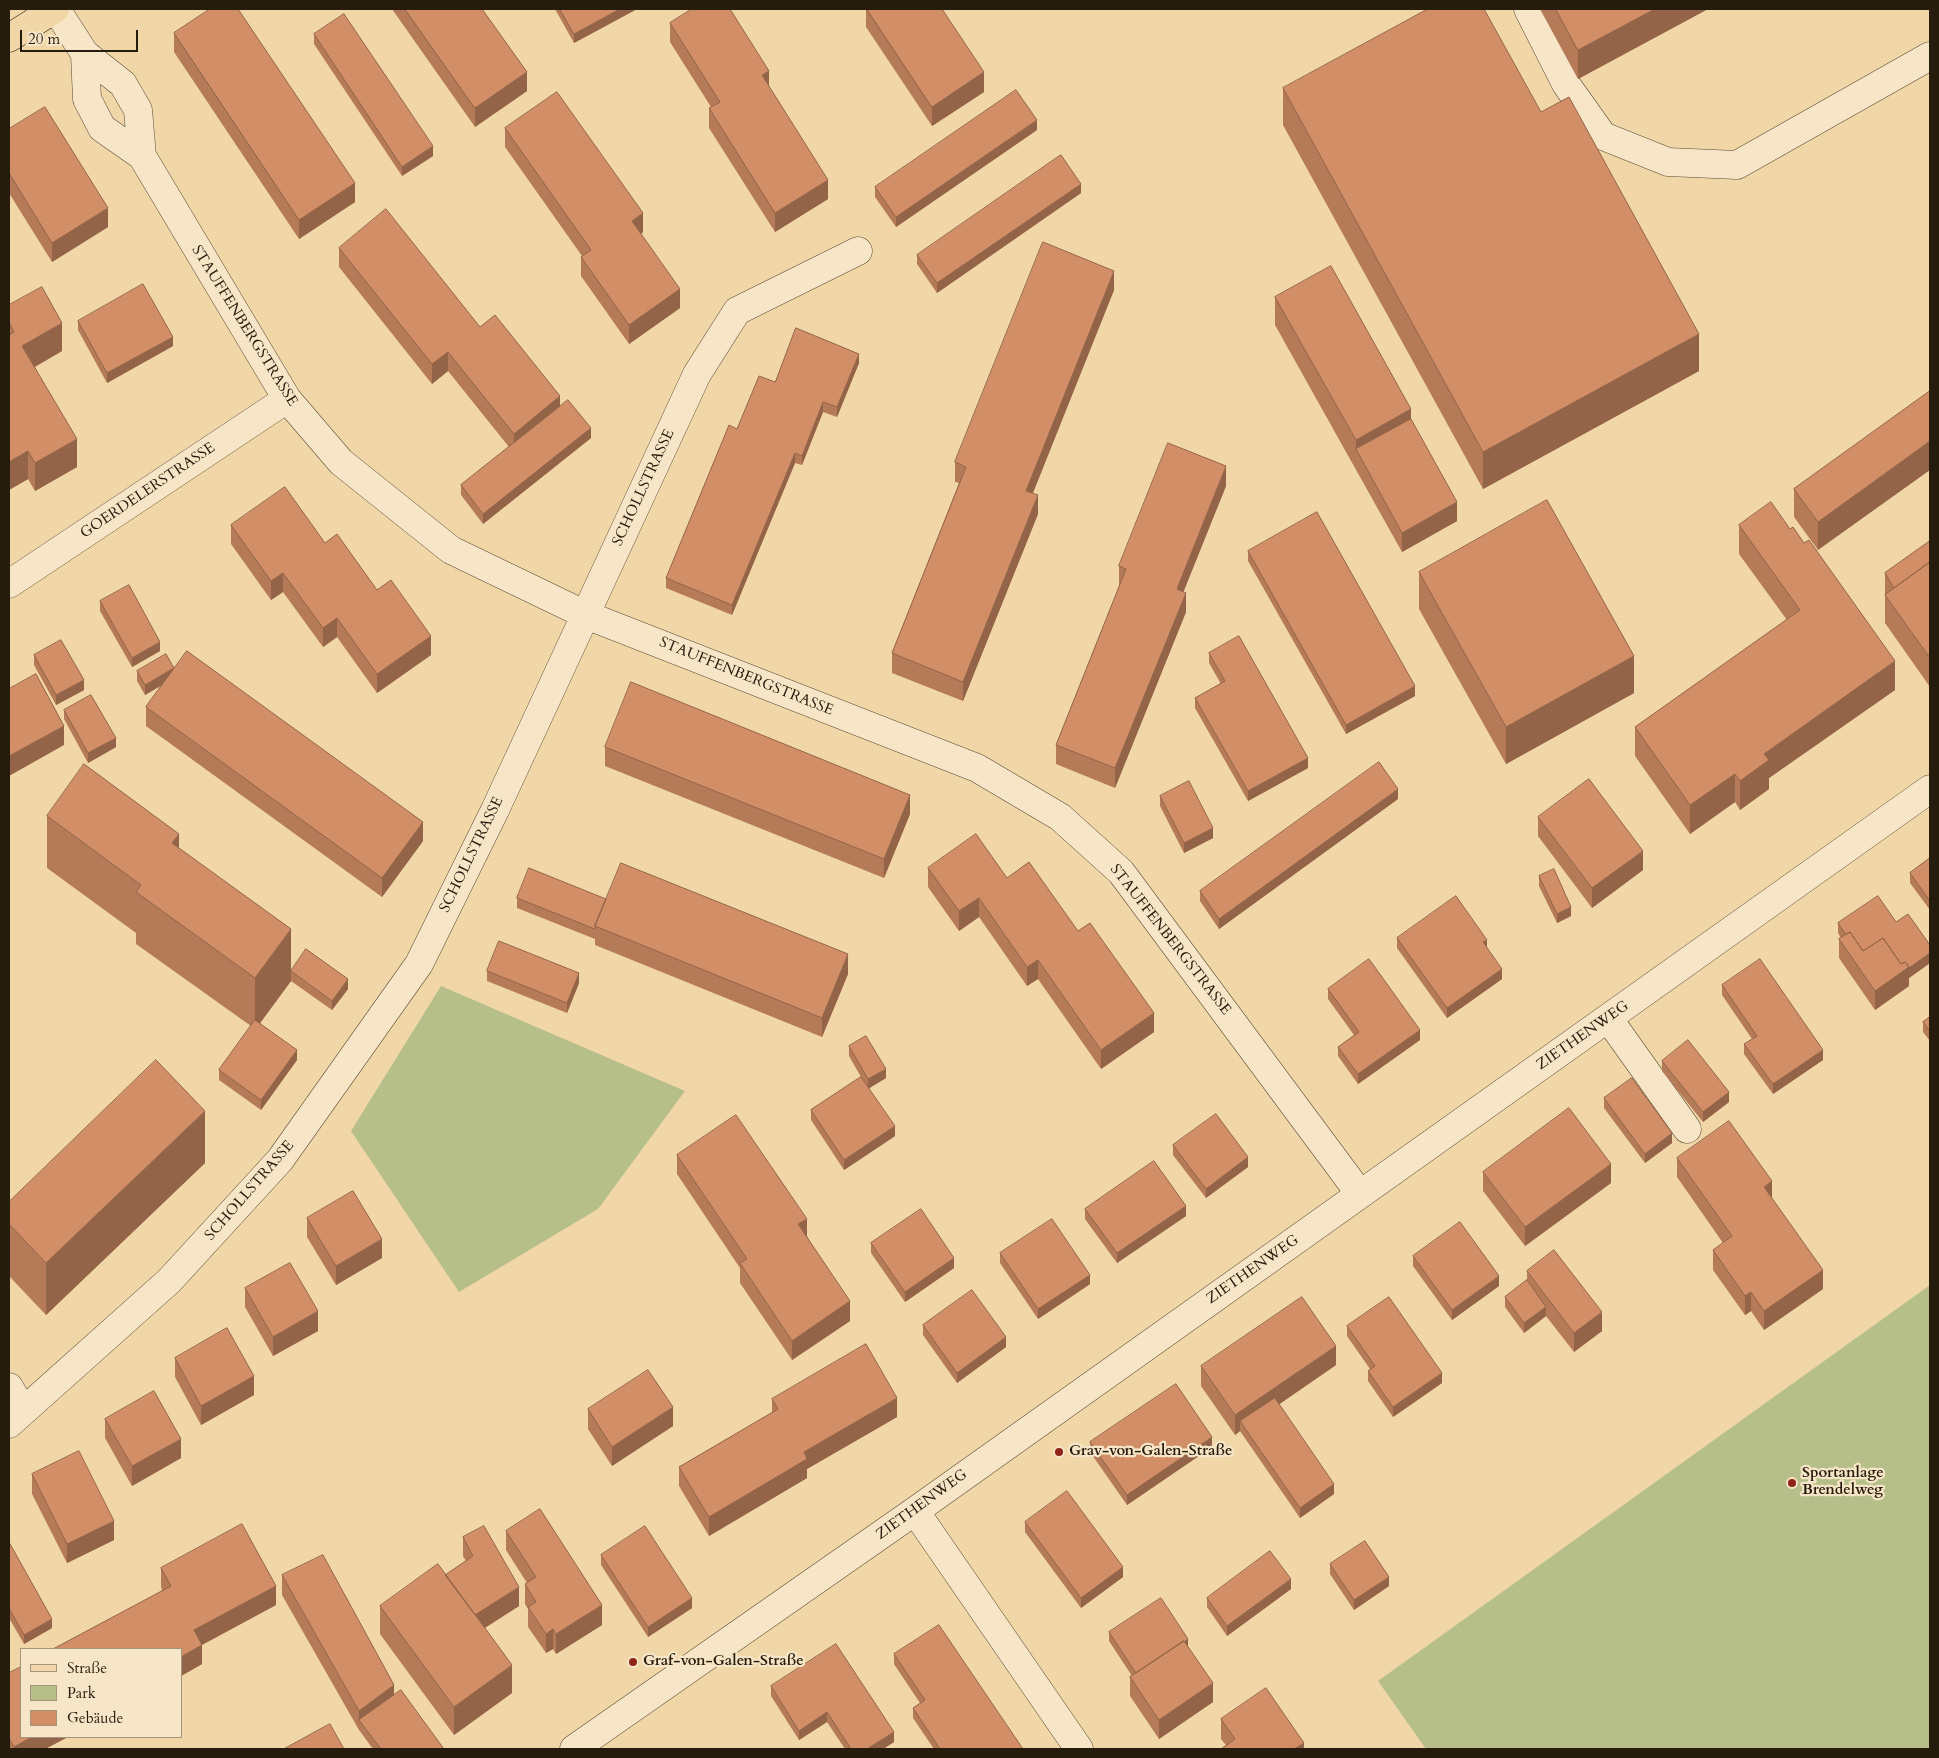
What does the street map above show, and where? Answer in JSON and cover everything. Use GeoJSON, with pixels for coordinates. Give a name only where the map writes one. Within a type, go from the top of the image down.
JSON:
{"type":"FeatureCollection","features":[{"type":"Feature","properties":{"kind":"main road"},"geometry":{"type":"LineString","coordinates":[[9,38],[55,9]]}},
{"type":"Feature","properties":{"kind":"street","name":"STAUFFENBERGSTRASSE"},"geometry":{"type":"LineString","coordinates":[[55,9],[85,54],[123,84],[138,110],[142,156]]}},
{"type":"Feature","properties":{"kind":"street"},"geometry":{"type":"LineString","coordinates":[[1528,9],[1566,84],[1602,136],[1668,162],[1737,165],[1930,56]]}},
{"type":"Feature","properties":{"kind":"street","name":"STAUFFENBERGSTRASSE"},"geometry":{"type":"LineString","coordinates":[[85,54],[87,99],[102,128],[142,156],[287,399],[341,462],[451,550],[586,615],[629,630],[977,768],[1060,817],[1121,872],[1360,1194]]}},
{"type":"Feature","properties":{"kind":"street","name":"SCHOLLSTRASSE"},"geometry":{"type":"LineString","coordinates":[[16,1418],[169,1281],[280,1160],[419,964],[495,810],[697,374],[737,311],[858,251]]}},
{"type":"Feature","properties":{"kind":"street","name":"GOERDELERSTRASSE"},"geometry":{"type":"LineString","coordinates":[[9,584],[287,399]]}},
{"type":"Feature","properties":{"kind":"street","name":"ZIETHENWEG"},"geometry":{"type":"LineString","coordinates":[[574,1749],[915,1511],[1930,790]]}},
{"type":"Feature","properties":{"kind":"street"},"geometry":{"type":"LineString","coordinates":[[1608,1018],[1687,1129]]}},
{"type":"Feature","properties":{"kind":"street"},"geometry":{"type":"LineString","coordinates":[[9,1387],[16,1418]]}},
{"type":"Feature","properties":{"kind":"street"},"geometry":{"type":"LineString","coordinates":[[915,1511],[1079,1749]]}},
{"type":"Feature","properties":{"kind":"green space"},"geometry":{"type":"Polygon","coordinates":[[[441,986],[685,1091],[598,1209],[459,1292],[351,1131],[441,986]]]}},
{"type":"Feature","properties":{"kind":"green space","name":"Sportanlage Brendelweg"},"geometry":{"type":"Polygon","coordinates":[[[1930,1285],[1930,1749],[1426,1749],[1378,1681],[1930,1285]]]}},
{"type":"Feature","properties":{"kind":"building"},"geometry":{"type":"Polygon","coordinates":[[[210,9],[238,9],[355,183],[299,220],[174,33],[210,9]]]}},
{"type":"Feature","properties":{"kind":"building"},"geometry":{"type":"Polygon","coordinates":[[[405,9],[482,9],[527,72],[475,108],[405,9]]]}},
{"type":"Feature","properties":{"kind":"building"},"geometry":{"type":"Polygon","coordinates":[[[560,9],[620,9],[574,34],[560,9]]]}},
{"type":"Feature","properties":{"kind":"building"},"geometry":{"type":"Polygon","coordinates":[[[692,9],[730,9],[769,71],[762,75],[828,180],[775,213],[709,108],[720,102],[670,23],[692,9]]]}},
{"type":"Feature","properties":{"kind":"building"},"geometry":{"type":"Polygon","coordinates":[[[867,9],[942,9],[984,72],[932,107],[867,9]]]}},
{"type":"Feature","properties":{"kind":"building"},"geometry":{"type":"Polygon","coordinates":[[[1428,9],[1484,9],[1541,112],[1569,97],[1699,334],[1483,452],[1283,88],[1428,9]]]}},
{"type":"Feature","properties":{"kind":"building"},"geometry":{"type":"Polygon","coordinates":[[[1556,9],[1655,9],[1578,50],[1556,9]]]}},
{"type":"Feature","properties":{"kind":"building"},"geometry":{"type":"Polygon","coordinates":[[[344,14],[433,146],[402,167],[314,34],[344,14]]]}},
{"type":"Feature","properties":{"kind":"building"},"geometry":{"type":"Polygon","coordinates":[[[1016,90],[1037,120],[896,217],[875,187],[1016,90]]]}},
{"type":"Feature","properties":{"kind":"building"},"geometry":{"type":"Polygon","coordinates":[[[557,92],[643,213],[632,221],[680,289],[629,325],[581,257],[591,250],[505,128],[557,92]]]}},
{"type":"Feature","properties":{"kind":"building"},"geometry":{"type":"Polygon","coordinates":[[[45,107],[108,208],[52,243],[9,173],[9,129],[45,107]]]}},
{"type":"Feature","properties":{"kind":"building"},"geometry":{"type":"Polygon","coordinates":[[[1061,155],[1081,184],[937,283],[917,255],[1061,155]]]}},
{"type":"Feature","properties":{"kind":"building"},"geometry":{"type":"Polygon","coordinates":[[[386,209],[480,327],[495,315],[560,396],[514,434],[448,352],[432,364],[339,248],[386,209]]]}},
{"type":"Feature","properties":{"kind":"building"},"geometry":{"type":"Polygon","coordinates":[[[1043,242],[1114,271],[1026,491],[1038,495],[963,682],[892,653],[966,467],[955,462],[1043,242]]]}},
{"type":"Feature","properties":{"kind":"building"},"geometry":{"type":"Polygon","coordinates":[[[1331,266],[1411,409],[1356,440],[1275,297],[1331,266]]]}},
{"type":"Feature","properties":{"kind":"building"},"geometry":{"type":"Polygon","coordinates":[[[143,284],[173,337],[107,373],[78,321],[143,284]]]}},
{"type":"Feature","properties":{"kind":"building"},"geometry":{"type":"Polygon","coordinates":[[[42,287],[62,323],[22,346],[77,439],[35,463],[28,451],[9,462],[9,335],[14,332],[9,322],[9,305],[42,287]]]}},
{"type":"Feature","properties":{"kind":"building"},"geometry":{"type":"Polygon","coordinates":[[[796,328],[859,354],[837,407],[823,402],[802,456],[795,453],[732,605],[666,578],[729,425],[737,429],[759,376],[775,382],[796,328]]]}},
{"type":"Feature","properties":{"kind":"building"},"geometry":{"type":"Polygon","coordinates":[[[1930,391],[1930,441],[1818,522],[1794,489],[1930,391]]]}},
{"type":"Feature","properties":{"kind":"building"},"geometry":{"type":"Polygon","coordinates":[[[568,400],[591,428],[483,514],[461,485],[568,400]]]}},
{"type":"Feature","properties":{"kind":"building"},"geometry":{"type":"Polygon","coordinates":[[[1411,419],[1457,502],[1402,533],[1356,449],[1411,419]]]}},
{"type":"Feature","properties":{"kind":"building"},"geometry":{"type":"Polygon","coordinates":[[[1168,443],[1226,466],[1177,589],[1186,593],[1115,768],[1056,745],[1126,569],[1119,566],[1168,443]]]}},
{"type":"Feature","properties":{"kind":"building"},"geometry":{"type":"Polygon","coordinates":[[[285,487],[325,543],[337,534],[377,590],[391,580],[431,636],[377,674],[337,618],[323,628],[283,573],[271,581],[231,525],[285,487]]]}},
{"type":"Feature","properties":{"kind":"building"},"geometry":{"type":"Polygon","coordinates":[[[1547,500],[1634,656],[1506,727],[1419,572],[1547,500]]]}},
{"type":"Feature","properties":{"kind":"building"},"geometry":{"type":"Polygon","coordinates":[[[1771,502],[1790,529],[1793,527],[1804,543],[1809,540],[1895,661],[1764,754],[1769,760],[1740,781],[1735,774],[1690,805],[1635,727],[1800,610],[1739,525],[1771,502]]]}},
{"type":"Feature","properties":{"kind":"building"},"geometry":{"type":"Polygon","coordinates":[[[1317,512],[1415,686],[1346,725],[1248,551],[1317,512]]]}},
{"type":"Feature","properties":{"kind":"building"},"geometry":{"type":"Polygon","coordinates":[[[1930,541],[1930,562],[1894,588],[1885,573],[1930,541]]]}},
{"type":"Feature","properties":{"kind":"building"},"geometry":{"type":"Polygon","coordinates":[[[1930,562],[1930,658],[1885,595],[1930,562]]]}},
{"type":"Feature","properties":{"kind":"building"},"geometry":{"type":"Polygon","coordinates":[[[129,585],[160,642],[132,658],[100,601],[129,585]]]}},
{"type":"Feature","properties":{"kind":"building"},"geometry":{"type":"Polygon","coordinates":[[[1239,636],[1308,758],[1248,791],[1195,698],[1225,681],[1209,653],[1239,636]]]}},
{"type":"Feature","properties":{"kind":"building"},"geometry":{"type":"Polygon","coordinates":[[[61,640],[84,680],[56,695],[34,655],[61,640]]]}},
{"type":"Feature","properties":{"kind":"building"},"geometry":{"type":"Polygon","coordinates":[[[187,651],[423,822],[382,878],[146,707],[187,651]]]}},
{"type":"Feature","properties":{"kind":"building"},"geometry":{"type":"Polygon","coordinates":[[[166,654],[174,668],[145,685],[137,671],[166,654]]]}},
{"type":"Feature","properties":{"kind":"building"},"geometry":{"type":"Polygon","coordinates":[[[36,674],[64,726],[9,756],[9,689],[36,674]]]}},
{"type":"Feature","properties":{"kind":"building"},"geometry":{"type":"Polygon","coordinates":[[[631,682],[910,795],[884,859],[605,747],[631,682]]]}},
{"type":"Feature","properties":{"kind":"building"},"geometry":{"type":"Polygon","coordinates":[[[91,695],[116,738],[88,753],[64,710],[91,695]]]}},
{"type":"Feature","properties":{"kind":"building"},"geometry":{"type":"Polygon","coordinates":[[[1379,762],[1398,789],[1219,919],[1200,891],[1379,762]]]}},
{"type":"Feature","properties":{"kind":"building"},"geometry":{"type":"Polygon","coordinates":[[[84,764],[179,834],[172,843],[291,929],[255,978],[136,892],[141,885],[47,816],[84,764]]]}},
{"type":"Feature","properties":{"kind":"building"},"geometry":{"type":"Polygon","coordinates":[[[1589,779],[1643,851],[1592,888],[1538,817],[1589,779]]]}},
{"type":"Feature","properties":{"kind":"building"},"geometry":{"type":"Polygon","coordinates":[[[1189,781],[1213,828],[1184,843],[1160,796],[1189,781]]]}},
{"type":"Feature","properties":{"kind":"building"},"geometry":{"type":"Polygon","coordinates":[[[976,834],[1007,878],[1029,862],[1078,931],[1090,923],[1154,1013],[1101,1050],[1038,960],[1027,967],[979,898],[959,911],[928,868],[976,834]]]}},
{"type":"Feature","properties":{"kind":"building"},"geometry":{"type":"Polygon","coordinates":[[[1930,858],[1930,901],[1910,873],[1930,858]]]}},
{"type":"Feature","properties":{"kind":"building"},"geometry":{"type":"Polygon","coordinates":[[[621,863],[848,954],[822,1018],[595,926],[621,863]]]}},
{"type":"Feature","properties":{"kind":"building"},"geometry":{"type":"Polygon","coordinates":[[[529,868],[606,899],[595,929],[517,898],[529,868]]]}},
{"type":"Feature","properties":{"kind":"building"},"geometry":{"type":"Polygon","coordinates":[[[1554,869],[1571,907],[1557,914],[1539,876],[1554,869]]]}},
{"type":"Feature","properties":{"kind":"building"},"geometry":{"type":"Polygon","coordinates":[[[1456,896],[1487,940],[1483,942],[1502,969],[1447,1008],[1397,938],[1456,896]]]}},
{"type":"Feature","properties":{"kind":"building"},"geometry":{"type":"Polygon","coordinates":[[[1878,896],[1896,922],[1908,914],[1930,945],[1930,953],[1909,968],[1905,962],[1901,964],[1883,938],[1863,951],[1850,932],[1846,935],[1838,923],[1878,896]]]}},
{"type":"Feature","properties":{"kind":"building"},"geometry":{"type":"Polygon","coordinates":[[[1850,932],[1863,951],[1883,938],[1901,964],[1905,962],[1909,967],[1875,991],[1839,939],[1850,932]]]}},
{"type":"Feature","properties":{"kind":"building"},"geometry":{"type":"Polygon","coordinates":[[[499,941],[579,973],[567,1003],[487,971],[499,941]]]}},
{"type":"Feature","properties":{"kind":"building"},"geometry":{"type":"Polygon","coordinates":[[[306,949],[348,979],[332,1001],[291,971],[306,949]]]}},
{"type":"Feature","properties":{"kind":"building"},"geometry":{"type":"Polygon","coordinates":[[[1369,959],[1420,1030],[1358,1074],[1338,1047],[1359,1032],[1328,989],[1369,959]]]}},
{"type":"Feature","properties":{"kind":"building"},"geometry":{"type":"Polygon","coordinates":[[[1760,959],[1823,1050],[1773,1084],[1744,1044],[1757,1036],[1722,985],[1760,959]]]}},
{"type":"Feature","properties":{"kind":"building"},"geometry":{"type":"Polygon","coordinates":[[[1930,1017],[1930,1031],[1923,1022],[1930,1017]]]}},
{"type":"Feature","properties":{"kind":"building"},"geometry":{"type":"Polygon","coordinates":[[[255,1020],[297,1050],[261,1100],[219,1070],[255,1020]]]}},
{"type":"Feature","properties":{"kind":"building"},"geometry":{"type":"Polygon","coordinates":[[[866,1036],[886,1069],[868,1079],[849,1046],[866,1036]]]}},
{"type":"Feature","properties":{"kind":"building"},"geometry":{"type":"Polygon","coordinates":[[[1688,1040],[1729,1092],[1703,1112],[1662,1061],[1688,1040]]]}},
{"type":"Feature","properties":{"kind":"building"},"geometry":{"type":"Polygon","coordinates":[[[156,1060],[205,1111],[46,1263],[9,1224],[9,1202],[156,1060]]]}},
{"type":"Feature","properties":{"kind":"building"},"geometry":{"type":"Polygon","coordinates":[[[861,1077],[895,1126],[844,1160],[811,1110],[861,1077]]]}},
{"type":"Feature","properties":{"kind":"building"},"geometry":{"type":"Polygon","coordinates":[[[1632,1078],[1672,1133],[1645,1154],[1604,1098],[1632,1078]]]}},
{"type":"Feature","properties":{"kind":"building"},"geometry":{"type":"Polygon","coordinates":[[[1569,1108],[1611,1164],[1525,1227],[1483,1172],[1569,1108]]]}},
{"type":"Feature","properties":{"kind":"building"},"geometry":{"type":"Polygon","coordinates":[[[1216,1114],[1248,1157],[1206,1189],[1173,1145],[1216,1114]]]}},
{"type":"Feature","properties":{"kind":"building"},"geometry":{"type":"Polygon","coordinates":[[[736,1115],[807,1219],[798,1224],[850,1301],[792,1341],[740,1263],[747,1259],[677,1155],[736,1115]]]}},
{"type":"Feature","properties":{"kind":"building"},"geometry":{"type":"Polygon","coordinates":[[[1729,1121],[1772,1181],[1764,1187],[1823,1270],[1764,1311],[1751,1292],[1745,1296],[1713,1250],[1732,1236],[1677,1158],[1729,1121]]]}},
{"type":"Feature","properties":{"kind":"building"},"geometry":{"type":"Polygon","coordinates":[[[1154,1161],[1186,1206],[1117,1253],[1085,1209],[1154,1161]]]}},
{"type":"Feature","properties":{"kind":"building"},"geometry":{"type":"Polygon","coordinates":[[[353,1191],[382,1239],[336,1266],[307,1218],[353,1191]]]}},
{"type":"Feature","properties":{"kind":"building"},"geometry":{"type":"Polygon","coordinates":[[[921,1209],[954,1258],[905,1292],[871,1243],[921,1209]]]}},
{"type":"Feature","properties":{"kind":"building"},"geometry":{"type":"Polygon","coordinates":[[[1052,1219],[1090,1275],[1038,1309],[1000,1253],[1052,1219]]]}},
{"type":"Feature","properties":{"kind":"building"},"geometry":{"type":"Polygon","coordinates":[[[1460,1222],[1499,1276],[1452,1310],[1413,1256],[1460,1222]]]}},
{"type":"Feature","properties":{"kind":"building"},"geometry":{"type":"Polygon","coordinates":[[[1554,1250],[1602,1312],[1574,1333],[1527,1271],[1554,1250]]]}},
{"type":"Feature","properties":{"kind":"building"},"geometry":{"type":"Polygon","coordinates":[[[290,1263],[318,1311],[273,1337],[245,1288],[290,1263]]]}},
{"type":"Feature","properties":{"kind":"building"},"geometry":{"type":"Polygon","coordinates":[[[1527,1280],[1546,1307],[1524,1323],[1505,1297],[1527,1280]]]}},
{"type":"Feature","properties":{"kind":"building"},"geometry":{"type":"Polygon","coordinates":[[[972,1290],[1006,1337],[957,1373],[923,1325],[972,1290]]]}},
{"type":"Feature","properties":{"kind":"building"},"geometry":{"type":"Polygon","coordinates":[[[1302,1297],[1336,1346],[1235,1415],[1201,1366],[1302,1297]]]}},
{"type":"Feature","properties":{"kind":"building"},"geometry":{"type":"Polygon","coordinates":[[[1389,1297],[1442,1373],[1393,1407],[1368,1371],[1375,1366],[1347,1326],[1389,1297]]]}},
{"type":"Feature","properties":{"kind":"building"},"geometry":{"type":"Polygon","coordinates":[[[227,1328],[254,1376],[201,1406],[175,1358],[227,1328]]]}},
{"type":"Feature","properties":{"kind":"building"},"geometry":{"type":"Polygon","coordinates":[[[866,1344],[897,1398],[804,1452],[807,1459],[709,1517],[679,1467],[778,1409],[772,1399],[866,1344]]]}},
{"type":"Feature","properties":{"kind":"building"},"geometry":{"type":"Polygon","coordinates":[[[648,1370],[673,1407],[612,1447],[588,1409],[648,1370]]]}},
{"type":"Feature","properties":{"kind":"building"},"geometry":{"type":"Polygon","coordinates":[[[1176,1384],[1212,1437],[1127,1495],[1090,1442],[1176,1384]]]}},
{"type":"Feature","properties":{"kind":"building"},"geometry":{"type":"Polygon","coordinates":[[[154,1391],[181,1439],[132,1466],[105,1419],[154,1391]]]}},
{"type":"Feature","properties":{"kind":"building"},"geometry":{"type":"Polygon","coordinates":[[[1275,1398],[1334,1484],[1300,1508],[1240,1421],[1275,1398]]]}},
{"type":"Feature","properties":{"kind":"building"},"geometry":{"type":"Polygon","coordinates":[[[79,1451],[114,1521],[67,1544],[32,1474],[79,1451]]]}},
{"type":"Feature","properties":{"kind":"building"},"geometry":{"type":"Polygon","coordinates":[[[1067,1491],[1123,1567],[1081,1598],[1025,1522],[1067,1491]]]}},
{"type":"Feature","properties":{"kind":"building"},"geometry":{"type":"Polygon","coordinates":[[[540,1509],[602,1605],[556,1634],[553,1629],[546,1634],[528,1607],[536,1602],[525,1584],[536,1577],[506,1531],[540,1509]]]}},
{"type":"Feature","properties":{"kind":"building"},"geometry":{"type":"Polygon","coordinates":[[[242,1524],[276,1586],[194,1630],[202,1645],[182,1656],[182,1648],[55,1648],[171,1586],[161,1568],[242,1524]]]}},
{"type":"Feature","properties":{"kind":"building"},"geometry":{"type":"Polygon","coordinates":[[[484,1526],[519,1587],[475,1615],[445,1575],[473,1556],[463,1537],[484,1526]]]}},
{"type":"Feature","properties":{"kind":"building"},"geometry":{"type":"Polygon","coordinates":[[[645,1526],[692,1598],[648,1627],[601,1555],[645,1526]]]}},
{"type":"Feature","properties":{"kind":"building"},"geometry":{"type":"Polygon","coordinates":[[[1365,1541],[1389,1577],[1354,1600],[1330,1564],[1365,1541]]]}},
{"type":"Feature","properties":{"kind":"building"},"geometry":{"type":"Polygon","coordinates":[[[9,1542],[52,1619],[24,1635],[9,1608],[9,1542]]]}},
{"type":"Feature","properties":{"kind":"building"},"geometry":{"type":"Polygon","coordinates":[[[1270,1551],[1291,1579],[1227,1626],[1207,1598],[1270,1551]]]}},
{"type":"Feature","properties":{"kind":"building"},"geometry":{"type":"Polygon","coordinates":[[[323,1555],[394,1685],[359,1711],[282,1575],[323,1555]]]}},
{"type":"Feature","properties":{"kind":"building"},"geometry":{"type":"Polygon","coordinates":[[[438,1564],[512,1665],[454,1707],[380,1606],[438,1564]]]}},
{"type":"Feature","properties":{"kind":"building"},"geometry":{"type":"Polygon","coordinates":[[[1161,1598],[1188,1639],[1136,1673],[1109,1632],[1161,1598]]]}},
{"type":"Feature","properties":{"kind":"building"},"geometry":{"type":"Polygon","coordinates":[[[939,1625],[1023,1749],[940,1749],[913,1708],[925,1700],[894,1654],[939,1625]]]}},
{"type":"Feature","properties":{"kind":"building"},"geometry":{"type":"Polygon","coordinates":[[[1184,1641],[1213,1683],[1159,1720],[1130,1677],[1184,1641]]]}},
{"type":"Feature","properties":{"kind":"building"},"geometry":{"type":"Polygon","coordinates":[[[836,1644],[894,1732],[867,1749],[851,1749],[827,1712],[799,1731],[771,1686],[836,1644]]]}},
{"type":"Feature","properties":{"kind":"building"},"geometry":{"type":"Polygon","coordinates":[[[20,1668],[20,1738],[30,1738],[14,1747],[9,1738],[9,1673],[20,1668]]]}},
{"type":"Feature","properties":{"kind":"building"},"geometry":{"type":"Polygon","coordinates":[[[1266,1688],[1304,1743],[1294,1749],[1221,1749],[1235,1739],[1221,1719],[1266,1688]]]}},
{"type":"Feature","properties":{"kind":"building"},"geometry":{"type":"Polygon","coordinates":[[[401,1690],[444,1749],[381,1749],[359,1720],[401,1690]]]}},
{"type":"Feature","properties":{"kind":"building"},"geometry":{"type":"Polygon","coordinates":[[[330,1724],[344,1749],[284,1749],[330,1724]]]}},
{"type":"Feature","properties":{"kind":"place","name":"Grav-von-Galen-Straße"},"geometry":{"type":"Point","coordinates":[1059,1452]}},
{"type":"Feature","properties":{"kind":"place","name":"Sportanlage Brendelweg"},"geometry":{"type":"Point","coordinates":[1792,1483]}},
{"type":"Feature","properties":{"kind":"place","name":"Graf-von-Galen-Straße"},"geometry":{"type":"Point","coordinates":[633,1662]}}]}
